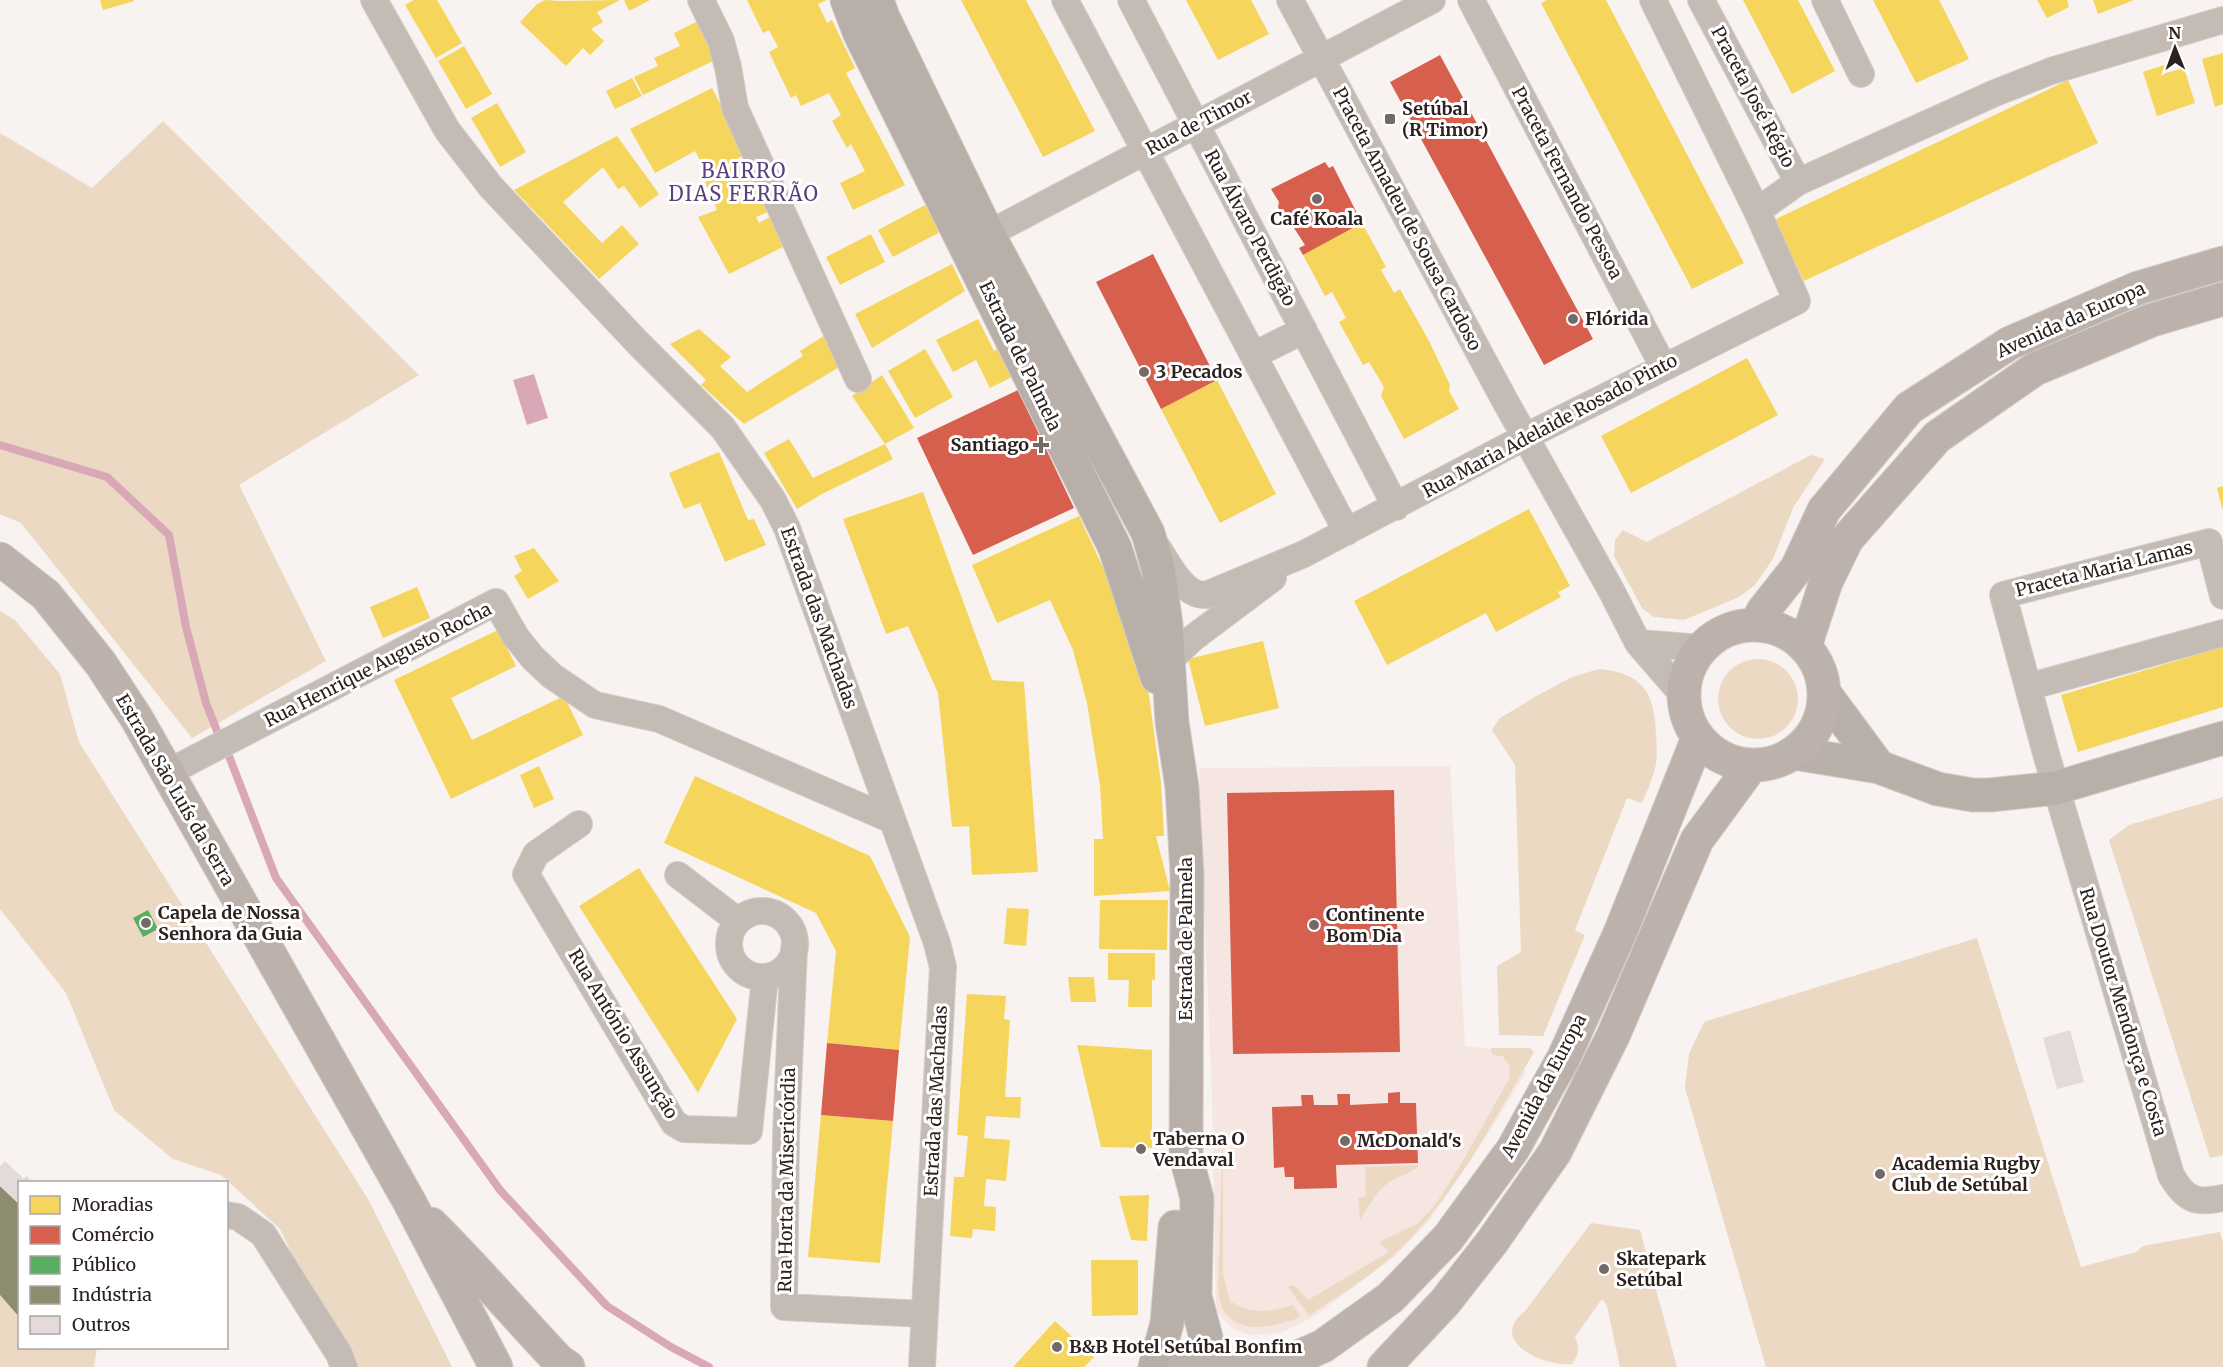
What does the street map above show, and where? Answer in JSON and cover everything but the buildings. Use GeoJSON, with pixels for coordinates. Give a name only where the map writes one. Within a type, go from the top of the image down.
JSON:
{"type":"FeatureCollection","features":[{"type":"Feature","properties":{"kind":"main road","name":"Avenida da Europa"},"geometry":{"type":"LineString","coordinates":[[1756,625],[1763,610],[1797,568],[1824,510],[1909,408],[2010,343],[2138,288],[2223,263]]}},
{"type":"Feature","properties":{"kind":"main road","name":"Avenida da Europa"},"geometry":{"type":"LineString","coordinates":[[1805,646],[1826,582],[1847,539],[1937,437],[2035,369],[2151,320],[2223,299]]}},
{"type":"Feature","properties":{"kind":"main road","name":"Estrada São Luís da Serra"},"geometry":{"type":"LineString","coordinates":[[0,559],[46,595],[88,647],[137,719],[409,1201],[496,1367]]}},
{"type":"Feature","properties":{"kind":"main road"},"geometry":{"type":"LineString","coordinates":[[1756,625],[1774,628],[1790,635],[1805,646],[1816,660],[1825,694],[1822,717],[1811,738],[1794,753],[1774,763],[1752,765],[1732,762],[1713,752],[1698,738],[1688,718],[1684,696],[1686,679],[1692,662],[1702,648],[1718,635],[1736,627],[1756,625]]}},
{"type":"Feature","properties":{"kind":"main road","name":"Avenida da Europa"},"geometry":{"type":"LineString","coordinates":[[1256,1367],[1282,1364],[1323,1346],[1390,1298],[1449,1238],[1513,1149],[1564,1057],[1606,964],[1698,738]]}},
{"type":"Feature","properties":{"kind":"main road","name":"Avenida da Europa"},"geometry":{"type":"LineString","coordinates":[[1384,1367],[1445,1302],[1492,1242],[1554,1152],[1613,1036],[1697,840],[1752,765]]}},
{"type":"Feature","properties":{"kind":"main road","name":"Estrada São Luís da Serra"},"geometry":{"type":"LineString","coordinates":[[409,1201],[475,1267],[515,1315],[559,1361],[568,1367]]}},
{"type":"Feature","properties":{"kind":"street","name":"Estrada das Machadas"},"geometry":{"type":"LineString","coordinates":[[374,0],[447,130],[479,172],[638,343],[723,428],[773,500],[787,528],[937,943],[943,967],[922,1367]]}},
{"type":"Feature","properties":{"kind":"street"},"geometry":{"type":"LineString","coordinates":[[701,0],[721,41],[735,108],[858,379]]}},
{"type":"Feature","properties":{"kind":"street","name":"Estrada de Palmela"},"geometry":{"type":"LineString","coordinates":[[847,0],[860,34],[1148,533],[1158,568],[1166,624],[1172,722],[1182,787],[1187,874],[1187,1029],[1186,1157],[1176,1197],[1167,1323],[1155,1367]]}},
{"type":"Feature","properties":{"kind":"street","name":"Estrada de Palmela"},"geometry":{"type":"LineString","coordinates":[[877,0],[977,240],[1115,548],[1172,722]]}},
{"type":"Feature","properties":{"kind":"street"},"geometry":{"type":"LineString","coordinates":[[1065,0],[1147,150],[1347,532]]}},
{"type":"Feature","properties":{"kind":"street","name":"Rua Álvaro Perdigão"},"geometry":{"type":"LineString","coordinates":[[1131,0],[1396,507]]}},
{"type":"Feature","properties":{"kind":"street","name":"Praceta Amadeu de Sousa Cardoso"},"geometry":{"type":"LineString","coordinates":[[1290,0],[1638,643],[1684,696]]}},
{"type":"Feature","properties":{"kind":"street","name":"Rua de Timor"},"geometry":{"type":"LineString","coordinates":[[977,240],[1432,0]]}},
{"type":"Feature","properties":{"kind":"street","name":"Praceta Fernando Pessoa"},"geometry":{"type":"LineString","coordinates":[[1471,0],[1663,366]]}},
{"type":"Feature","properties":{"kind":"street"},"geometry":{"type":"LineString","coordinates":[[1653,0],[1757,211]]}},
{"type":"Feature","properties":{"kind":"street","name":"Praceta José Régio"},"geometry":{"type":"LineString","coordinates":[[1701,0],[1798,183],[1757,211]]}},
{"type":"Feature","properties":{"kind":"street"},"geometry":{"type":"LineString","coordinates":[[1825,0],[1862,74]]}},
{"type":"Feature","properties":{"kind":"street"},"geometry":{"type":"LineString","coordinates":[[1798,183],[2032,78],[2223,20]]}},
{"type":"Feature","properties":{"kind":"street","name":"Rua Maria Adelaide Rosado Pinto"},"geometry":{"type":"LineString","coordinates":[[1148,533],[1185,586],[1197,596],[1206,595],[1304,554],[1663,366],[1797,301],[1757,211]]}},
{"type":"Feature","properties":{"kind":"street"},"geometry":{"type":"LineString","coordinates":[[1254,355],[1304,330]]}},
{"type":"Feature","properties":{"kind":"street","name":"Praceta Maria Lamas"},"geometry":{"type":"LineString","coordinates":[[2056,788],[2003,595],[2209,542],[2223,596]]}},
{"type":"Feature","properties":{"kind":"street","name":"Rua Maria Adelaide Rosado Pinto"},"geometry":{"type":"LineString","coordinates":[[1168,662],[1193,638],[1304,554]]}},
{"type":"Feature","properties":{"kind":"street","name":"Rua Henrique Augusto Rocha"},"geometry":{"type":"LineString","coordinates":[[167,773],[496,602],[516,637],[533,658],[552,676],[595,705],[659,719],[892,820]]}},
{"type":"Feature","properties":{"kind":"street"},"geometry":{"type":"LineString","coordinates":[[2028,687],[2223,633]]}},
{"type":"Feature","properties":{"kind":"street"},"geometry":{"type":"LineString","coordinates":[[1638,643],[1702,648]]}},
{"type":"Feature","properties":{"kind":"street"},"geometry":{"type":"LineString","coordinates":[[1825,694],[1879,767]]}},
{"type":"Feature","properties":{"kind":"street"},"geometry":{"type":"LineString","coordinates":[[1794,753],[1879,767],[1920,784],[1964,794],[1990,795],[2056,788],[2223,738]]}},
{"type":"Feature","properties":{"kind":"street","name":"Rua Doutor Mendonça e Costa"},"geometry":{"type":"LineString","coordinates":[[2056,788],[2171,1175],[2179,1190],[2189,1197],[2205,1201],[2223,1198]]}},
{"type":"Feature","properties":{"kind":"street","name":"Rua António Assunção"},"geometry":{"type":"LineString","coordinates":[[579,824],[536,854],[526,874],[674,1123],[684,1129],[749,1131],[765,977]]}},
{"type":"Feature","properties":{"kind":"street"},"geometry":{"type":"LineString","coordinates":[[678,875],[738,921],[731,931],[730,953],[735,964],[743,971],[753,976],[765,977],[776,974],[791,959],[794,949]]}},
{"type":"Feature","properties":{"kind":"street","name":"Rua Horta da Misericórdia"},"geometry":{"type":"LineString","coordinates":[[738,921],[756,912],[776,915],[791,929],[794,939],[786,1135],[784,1307],[924,1314]]}},
{"type":"Feature","properties":{"kind":"street","name":"Estrada de Palmela"},"geometry":{"type":"LineString","coordinates":[[1186,1157],[1197,1198],[1195,1296],[1210,1366]]}},
{"type":"Feature","properties":{"kind":"street"},"geometry":{"type":"LineString","coordinates":[[228,1215],[238,1217],[262,1234],[339,1354],[344,1367]]}},
{"type":"Feature","properties":{"kind":"shaded area"},"geometry":{"type":"Polygon","coordinates":[[[163,121],[419,375],[239,485],[326,661],[192,738],[21,523],[0,514],[0,133],[92,188],[163,121]]]}},
{"type":"Feature","properties":{"kind":"shaded area"},"geometry":{"type":"Polygon","coordinates":[[[534,374],[548,418],[527,425],[513,380],[534,374]]]}},
{"type":"Feature","properties":{"kind":"shaded area"},"geometry":{"type":"Polygon","coordinates":[[[1811,455],[1825,459],[1793,508],[1773,559],[1755,585],[1739,597],[1684,620],[1654,617],[1642,608],[1614,556],[1615,540],[1623,530],[1647,542],[1811,455]]]}},
{"type":"Feature","properties":{"kind":"shaded area"},"geometry":{"type":"Polygon","coordinates":[[[0,611],[15,620],[60,674],[79,742],[368,1199],[452,1367],[347,1367],[280,1229],[221,1175],[173,1159],[114,1110],[66,993],[0,909],[0,611]]]}},
{"type":"Feature","properties":{"kind":"shaded area"},"geometry":{"type":"Polygon","coordinates":[[[1758,659],[1773,662],[1786,671],[1795,684],[1798,699],[1795,714],[1786,727],[1773,736],[1758,739],[1743,736],[1730,727],[1721,714],[1718,699],[1721,684],[1730,671],[1743,662],[1758,659]]]}},
{"type":"Feature","properties":{"kind":"shaded area"},"geometry":{"type":"Polygon","coordinates":[[[1599,669],[1626,675],[1644,688],[1653,708],[1655,720],[1657,758],[1655,767],[1642,803],[1627,798],[1575,930],[1585,935],[1543,1036],[1499,1035],[1497,966],[1521,952],[1515,765],[1492,730],[1500,718],[1540,694],[1572,677],[1599,669]]]}},
{"type":"Feature","properties":{"kind":"shaded area"},"geometry":{"type":"Polygon","coordinates":[[[1450,766],[1465,1046],[1517,1052],[1526,1072],[1479,1148],[1428,1222],[1398,1254],[1315,1316],[1280,1333],[1250,1335],[1232,1328],[1216,1311],[1212,1100],[1199,768],[1450,766]]]}},
{"type":"Feature","properties":{"kind":"shaded area"},"geometry":{"type":"Polygon","coordinates":[[[2223,797],[2223,1155],[2210,1158],[2109,840],[2129,825],[2223,797]]]}},
{"type":"Feature","properties":{"kind":"shaded area","name":"Academia Rugby Club de Setúbal"},"geometry":{"type":"Polygon","coordinates":[[[1977,938],[2081,1267],[2136,1252],[2143,1246],[2220,1232],[2223,1243],[2223,1367],[1766,1367],[1685,1088],[1689,1054],[1704,1022],[1977,938]]]}},
{"type":"Feature","properties":{"kind":"shaded area"},"geometry":{"type":"Polygon","coordinates":[[[1491,1048],[1530,1048],[1534,1052],[1486,1135],[1451,1189],[1411,1238],[1388,1260],[1309,1316],[1288,1287],[1294,1285],[1308,1300],[1389,1252],[1379,1242],[1417,1224],[1435,1205],[1460,1166],[1509,1079],[1510,1067],[1503,1056],[1492,1055],[1491,1048]]]}},
{"type":"Feature","properties":{"kind":"shaded area"},"geometry":{"type":"Polygon","coordinates":[[[1223,1123],[1223,1274],[1230,1301],[1246,1309],[1261,1311],[1293,1305],[1301,1317],[1282,1323],[1252,1327],[1234,1321],[1223,1309],[1218,1292],[1223,1123]]]}},
{"type":"Feature","properties":{"kind":"shaded area"},"geometry":{"type":"Polygon","coordinates":[[[1418,1165],[1415,1169],[1387,1183],[1360,1220],[1358,1198],[1366,1196],[1365,1167],[1418,1165]]]}},
{"type":"Feature","properties":{"kind":"shaded area","name":"Skatepark Setúbal"},"geometry":{"type":"Polygon","coordinates":[[[1591,1223],[1640,1230],[1677,1367],[1620,1367],[1607,1306],[1602,1299],[1575,1337],[1578,1351],[1572,1364],[1560,1364],[1534,1356],[1523,1350],[1515,1341],[1512,1332],[1515,1322],[1591,1223]]]}},
{"type":"Feature","properties":{"kind":"shaded area"},"geometry":{"type":"Polygon","coordinates":[[[0,1295],[18,1317],[18,1349],[97,1349],[94,1367],[0,1367],[0,1295]]]}},
{"type":"Feature","properties":{"kind":"waterway"},"geometry":{"type":"LineString","coordinates":[[0,445],[107,477],[169,535],[186,627],[206,703],[219,736]]}},
{"type":"Feature","properties":{"kind":"waterway"},"geometry":{"type":"LineString","coordinates":[[229,756],[276,878],[500,1190],[607,1306],[671,1347],[709,1367]]}},
{"type":"Feature","properties":{"kind":"place","name":"Setúbal (R Timor)"},"geometry":{"type":"Point","coordinates":[1390,119]}},
{"type":"Feature","properties":{"kind":"place","name":"Café Koala"},"geometry":{"type":"Point","coordinates":[1317,199]}},
{"type":"Feature","properties":{"kind":"place","name":"Flórida"},"geometry":{"type":"Point","coordinates":[1573,319]}},
{"type":"Feature","properties":{"kind":"place","name":"3 Pecados"},"geometry":{"type":"Point","coordinates":[1144,372]}},
{"type":"Feature","properties":{"kind":"place","name":"Santiago"},"geometry":{"type":"Point","coordinates":[1041,445]}},
{"type":"Feature","properties":{"kind":"place","name":"Capela de Nossa Senhora da Guia"},"geometry":{"type":"Point","coordinates":[146,923]}},
{"type":"Feature","properties":{"kind":"place","name":"Continente Bom Dia"},"geometry":{"type":"Point","coordinates":[1314,925]}},
{"type":"Feature","properties":{"kind":"place","name":"McDonald's"},"geometry":{"type":"Point","coordinates":[1345,1141]}},
{"type":"Feature","properties":{"kind":"place","name":"Taberna O Vendaval"},"geometry":{"type":"Point","coordinates":[1141,1149]}},
{"type":"Feature","properties":{"kind":"place","name":"Academia Rugby Club de Setúbal"},"geometry":{"type":"Point","coordinates":[1880,1174]}},
{"type":"Feature","properties":{"kind":"place","name":"Skatepark Setúbal"},"geometry":{"type":"Point","coordinates":[1604,1269]}},
{"type":"Feature","properties":{"kind":"place","name":"B&B Hotel Setúbal Bonfim"},"geometry":{"type":"Point","coordinates":[1057,1347]}},
{"type":"Feature","properties":{"kind":"district","name":"BAIRRO DIAS FERRÃO"},"geometry":{"type":"Point","coordinates":[744,182]}}]}
